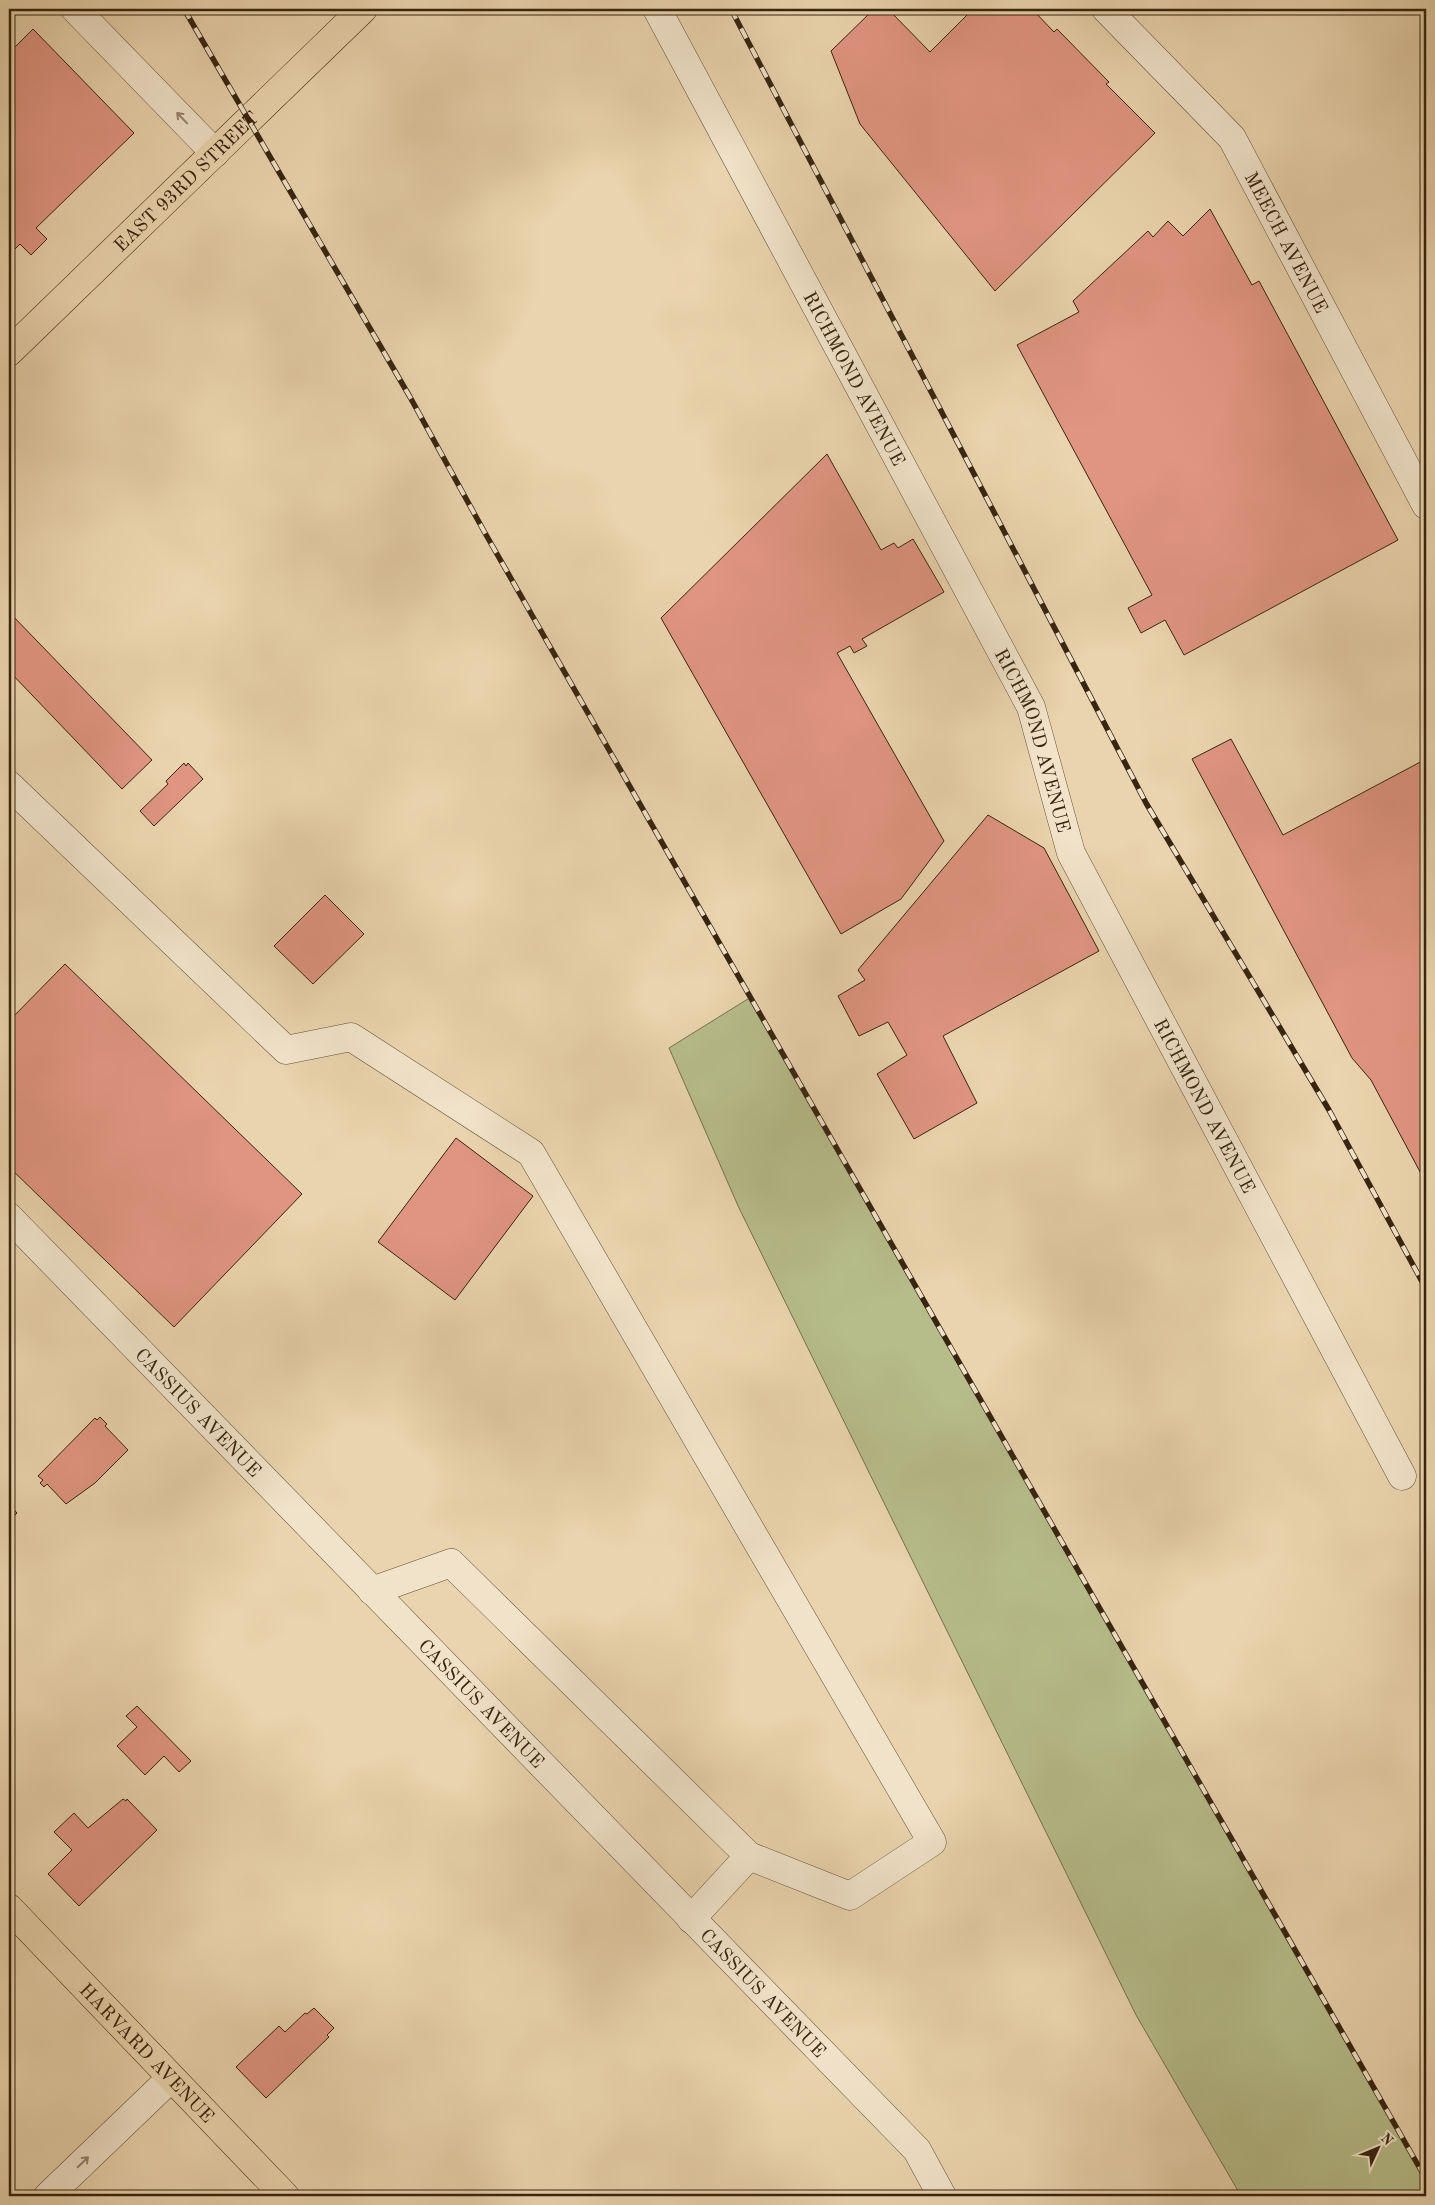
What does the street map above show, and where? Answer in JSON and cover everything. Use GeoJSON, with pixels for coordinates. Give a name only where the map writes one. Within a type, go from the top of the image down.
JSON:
{"type":"FeatureCollection","features":[{"type":"Feature","properties":{"kind":"main road","name":"EAST 93RD STREET"},"geometry":{"type":"LineString","coordinates":[[9,352],[363,9]]}},
{"type":"Feature","properties":{"kind":"main road","name":"HARVARD AVENUE"},"geometry":{"type":"LineString","coordinates":[[9,1908],[285,2196]]}},
{"type":"Feature","properties":{"kind":"street"},"geometry":{"type":"LineString","coordinates":[[75,9],[216,153]]}},
{"type":"Feature","properties":{"kind":"street","name":"RICHMOND AVENUE"},"geometry":{"type":"LineString","coordinates":[[658,9],[1031,707],[1071,853],[1402,1476]]}},
{"type":"Feature","properties":{"kind":"street","name":"MEECH AVENUE"},"geometry":{"type":"LineString","coordinates":[[1106,9],[1232,138],[1426,505]]}},
{"type":"Feature","properties":{"kind":"street"},"geometry":{"type":"LineString","coordinates":[[9,785],[286,1050],[351,1037],[531,1153],[932,1842],[850,1896],[749,1856],[451,1563],[372,1591]]}},
{"type":"Feature","properties":{"kind":"street","name":"CASSIUS AVENUE"},"geometry":{"type":"LineString","coordinates":[[9,1217],[916,2150],[942,2196]]}},
{"type":"Feature","properties":{"kind":"street"},"geometry":{"type":"LineString","coordinates":[[692,1919],[749,1856]]}},
{"type":"Feature","properties":{"kind":"street"},"geometry":{"type":"LineString","coordinates":[[48,2196],[171,2078]]}},
{"type":"Feature","properties":{"kind":"green space"},"geometry":{"type":"Polygon","coordinates":[[[751,997],[1426,2179],[1426,2196],[1241,2196],[1136,2015],[739,1208],[669,1048],[751,997]]]}},
{"type":"Feature","properties":{"kind":"building"},"geometry":{"type":"Polygon","coordinates":[[[874,9],[888,9],[930,52],[973,9],[1032,9],[1054,32],[1057,29],[1109,82],[1106,84],[1155,133],[995,291],[860,124],[831,51],[874,9]]]}},
{"type":"Feature","properties":{"kind":"building"},"geometry":{"type":"Polygon","coordinates":[[[33,29],[134,133],[36,228],[47,239],[31,255],[20,244],[9,255],[9,53],[33,29]]]}},
{"type":"Feature","properties":{"kind":"building"},"geometry":{"type":"Polygon","coordinates":[[[1210,209],[1252,285],[1259,281],[1398,540],[1184,655],[1165,620],[1141,633],[1128,608],[1152,595],[1017,345],[1079,312],[1073,301],[1148,231],[1153,237],[1168,221],[1183,236],[1210,209]]]}},
{"type":"Feature","properties":{"kind":"building"},"geometry":{"type":"Polygon","coordinates":[[[827,454],[881,550],[894,543],[898,548],[913,539],[944,592],[862,639],[867,646],[854,653],[850,646],[837,653],[944,841],[901,899],[841,934],[661,618],[827,454]]]}},
{"type":"Feature","properties":{"kind":"building"},"geometry":{"type":"Polygon","coordinates":[[[9,612],[152,760],[122,789],[9,671],[9,612]]]}},
{"type":"Feature","properties":{"kind":"building"},"geometry":{"type":"Polygon","coordinates":[[[1231,739],[1283,835],[1426,759],[1426,1183],[1371,1080],[1352,1058],[1192,759],[1231,739]]]}},
{"type":"Feature","properties":{"kind":"building"},"geometry":{"type":"Polygon","coordinates":[[[184,763],[186,766],[188,763],[203,779],[154,826],[140,811],[168,784],[166,781],[184,763]]]}},
{"type":"Feature","properties":{"kind":"building"},"geometry":{"type":"Polygon","coordinates":[[[988,815],[1044,848],[1099,951],[943,1036],[977,1103],[914,1139],[877,1074],[907,1055],[888,1022],[859,1036],[838,996],[865,980],[858,970],[988,815]]]}},
{"type":"Feature","properties":{"kind":"building"},"geometry":{"type":"Polygon","coordinates":[[[325,895],[364,934],[313,984],[274,946],[325,895]]]}},
{"type":"Feature","properties":{"kind":"building"},"geometry":{"type":"Polygon","coordinates":[[[65,964],[302,1194],[174,1327],[9,1167],[9,1021],[65,964]]]}},
{"type":"Feature","properties":{"kind":"building"},"geometry":{"type":"Polygon","coordinates":[[[456,1138],[533,1196],[455,1300],[378,1242],[456,1138]]]}},
{"type":"Feature","properties":{"kind":"building"},"geometry":{"type":"Polygon","coordinates":[[[100,1417],[107,1424],[105,1426],[128,1450],[95,1483],[66,1504],[47,1484],[44,1487],[40,1483],[43,1480],[38,1476],[95,1418],[97,1420],[100,1417]]]}},
{"type":"Feature","properties":{"kind":"building"},"geometry":{"type":"Polygon","coordinates":[[[9,1504],[17,1513],[9,1521],[9,1504]]]}},
{"type":"Feature","properties":{"kind":"building"},"geometry":{"type":"Polygon","coordinates":[[[137,1706],[191,1761],[179,1772],[164,1756],[145,1775],[117,1746],[137,1727],[126,1716],[137,1706]]]}},
{"type":"Feature","properties":{"kind":"building"},"geometry":{"type":"Polygon","coordinates":[[[123,1799],[126,1801],[127,1799],[157,1830],[79,1906],[48,1874],[72,1850],[54,1832],[74,1813],[88,1828],[123,1799]]]}},
{"type":"Feature","properties":{"kind":"building"},"geometry":{"type":"Polygon","coordinates":[[[314,2008],[334,2028],[327,2035],[329,2037],[266,2098],[236,2067],[279,2026],[285,2032],[305,2013],[307,2014],[314,2008]]]}},
{"type":"Feature","properties":{"kind":"railway"},"geometry":{"type":"LineString","coordinates":[[184,9],[410,397],[485,533],[1426,2179]]}},
{"type":"Feature","properties":{"kind":"railway"},"geometry":{"type":"LineString","coordinates":[[731,9],[1146,803],[1329,1110],[1426,1289]]}}]}
